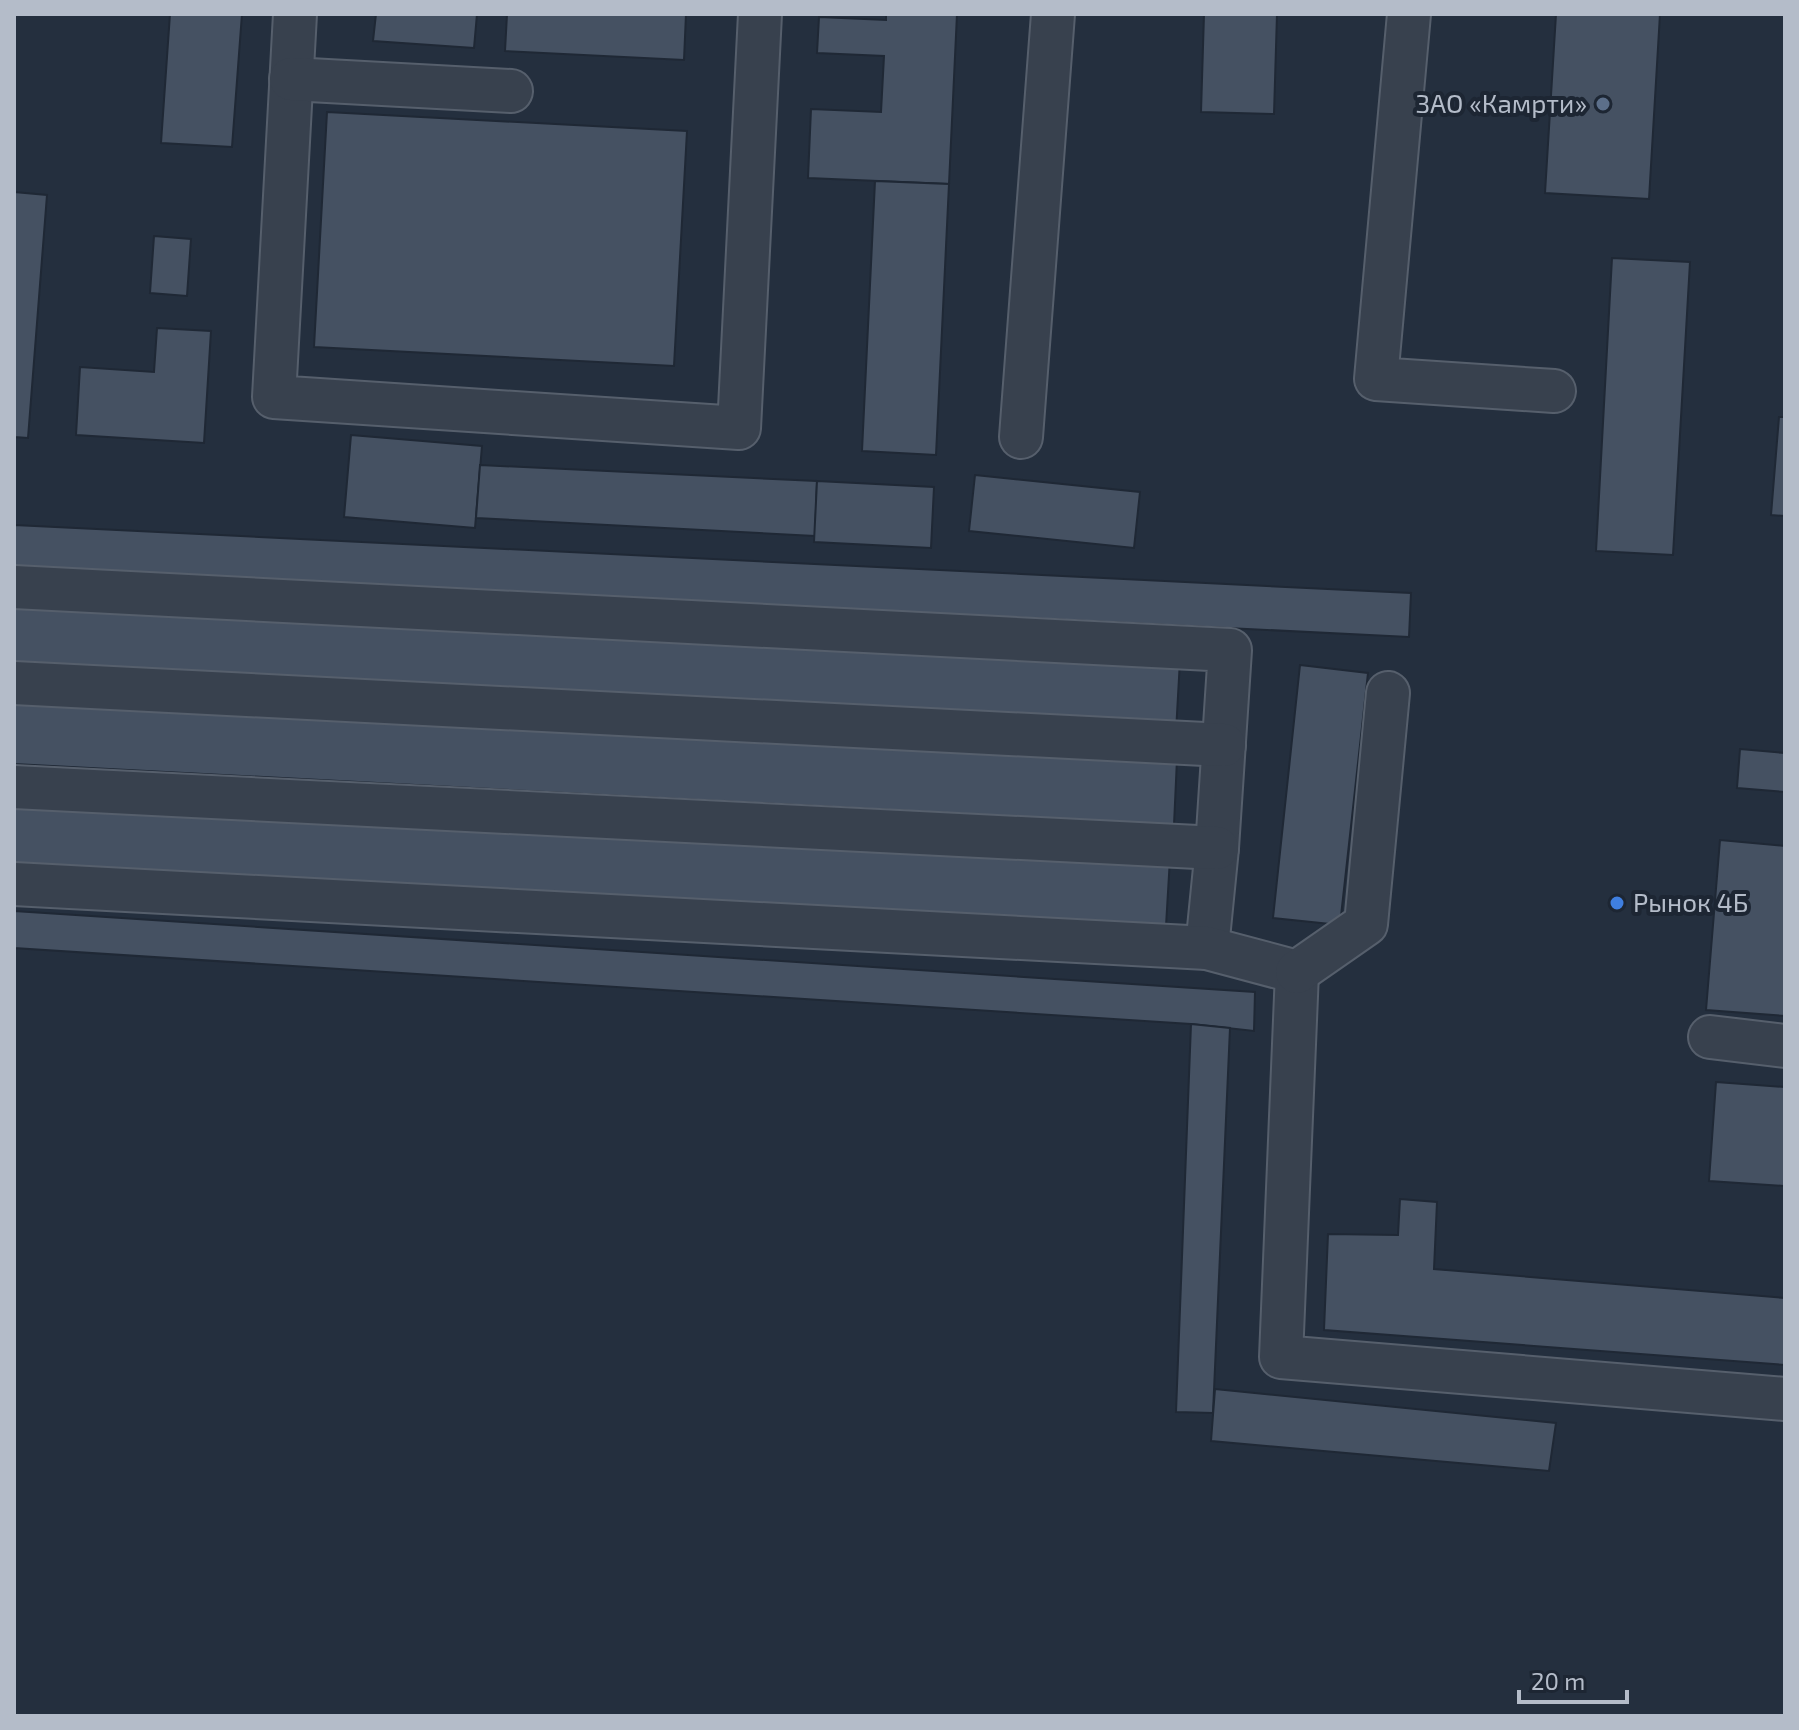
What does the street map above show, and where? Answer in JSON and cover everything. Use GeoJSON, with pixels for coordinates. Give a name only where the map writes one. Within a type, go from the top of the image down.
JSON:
{"type":"FeatureCollection","features":[{"type":"Feature","properties":{"kind":"lane"},"geometry":{"type":"LineString","coordinates":[[295,14],[274,397],[739,428],[760,14]]}},
{"type":"Feature","properties":{"kind":"lane"},"geometry":{"type":"LineString","coordinates":[[1021,437],[1053,14]]}},
{"type":"Feature","properties":{"kind":"lane"},"geometry":{"type":"LineString","coordinates":[[1409,14],[1376,379],[1554,391]]}},
{"type":"Feature","properties":{"kind":"lane"},"geometry":{"type":"LineString","coordinates":[[291,79],[511,91]]}},
{"type":"Feature","properties":{"kind":"lane"},"geometry":{"type":"LineString","coordinates":[[14,587],[1230,650],[1207,948]]}},
{"type":"Feature","properties":{"kind":"lane"},"geometry":{"type":"LineString","coordinates":[[14,683],[1224,745]]}},
{"type":"Feature","properties":{"kind":"lane"},"geometry":{"type":"LineString","coordinates":[[14,884],[1207,948],[1297,972],[1366,924],[1388,693]]}},
{"type":"Feature","properties":{"kind":"lane"},"geometry":{"type":"LineString","coordinates":[[14,787],[1217,848]]}},
{"type":"Feature","properties":{"kind":"lane"},"geometry":{"type":"LineString","coordinates":[[1297,972],[1281,1357],[1785,1399]]}},
{"type":"Feature","properties":{"kind":"lane"},"geometry":{"type":"LineString","coordinates":[[1710,1037],[1785,1046]]}},
{"type":"Feature","properties":{"kind":"building"},"geometry":{"type":"Polygon","coordinates":[[[170,14],[242,14],[232,147],[161,143],[170,14]]]}},
{"type":"Feature","properties":{"kind":"building"},"geometry":{"type":"Polygon","coordinates":[[[376,14],[477,14],[474,48],[373,41],[376,14]]]}},
{"type":"Feature","properties":{"kind":"building"},"geometry":{"type":"Polygon","coordinates":[[[507,14],[686,14],[684,60],[505,51],[507,14]]]}},
{"type":"Feature","properties":{"kind":"building"},"geometry":{"type":"Polygon","coordinates":[[[886,14],[957,14],[949,184],[808,178],[811,109],[881,112],[884,56],[817,53],[819,17],[886,20],[886,14]]]}},
{"type":"Feature","properties":{"kind":"building"},"geometry":{"type":"Polygon","coordinates":[[[1204,14],[1277,14],[1274,114],[1201,112],[1204,14]]]}},
{"type":"Feature","properties":{"kind":"building","name":"ЗАО «Камрти»"},"geometry":{"type":"Polygon","coordinates":[[[1556,14],[1660,14],[1649,199],[1545,193],[1556,14]]]}},
{"type":"Feature","properties":{"kind":"building"},"geometry":{"type":"Polygon","coordinates":[[[327,112],[687,131],[674,366],[314,347],[327,112]]]}},
{"type":"Feature","properties":{"kind":"building"},"geometry":{"type":"Polygon","coordinates":[[[875,181],[949,184],[936,455],[862,451],[875,181]]]}},
{"type":"Feature","properties":{"kind":"building"},"geometry":{"type":"Polygon","coordinates":[[[14,192],[47,195],[28,438],[14,437],[14,192]]]}},
{"type":"Feature","properties":{"kind":"building"},"geometry":{"type":"Polygon","coordinates":[[[154,236],[191,239],[187,296],[150,293],[154,236]]]}},
{"type":"Feature","properties":{"kind":"building"},"geometry":{"type":"Polygon","coordinates":[[[1612,258],[1690,262],[1673,555],[1596,551],[1612,258]]]}},
{"type":"Feature","properties":{"kind":"building"},"geometry":{"type":"Polygon","coordinates":[[[157,328],[211,331],[204,443],[76,435],[80,367],[154,372],[157,328]]]}},
{"type":"Feature","properties":{"kind":"building"},"geometry":{"type":"Polygon","coordinates":[[[1779,417],[1785,417],[1785,516],[1771,515],[1779,417]]]}},
{"type":"Feature","properties":{"kind":"building"},"geometry":{"type":"Polygon","coordinates":[[[351,435],[482,446],[475,528],[344,517],[351,435]]]}},
{"type":"Feature","properties":{"kind":"building"},"geometry":{"type":"Polygon","coordinates":[[[480,465],[817,481],[815,536],[476,518],[480,465]]]}},
{"type":"Feature","properties":{"kind":"building"},"geometry":{"type":"Polygon","coordinates":[[[975,475],[1140,492],[1134,548],[969,531],[975,475]]]}},
{"type":"Feature","properties":{"kind":"building"},"geometry":{"type":"Polygon","coordinates":[[[817,481],[934,487],[931,548],[814,542],[817,481]]]}},
{"type":"Feature","properties":{"kind":"building"},"geometry":{"type":"Polygon","coordinates":[[[14,525],[1411,593],[1409,637],[14,568],[14,525]]]}},
{"type":"Feature","properties":{"kind":"building"},"geometry":{"type":"Polygon","coordinates":[[[14,597],[1180,660],[1176,732],[14,670],[14,597]]]}},
{"type":"Feature","properties":{"kind":"building"},"geometry":{"type":"Polygon","coordinates":[[[1300,665],[1368,673],[1340,925],[1273,918],[1300,665]]]}},
{"type":"Feature","properties":{"kind":"building"},"geometry":{"type":"Polygon","coordinates":[[[14,698],[1177,759],[1174,825],[14,764],[14,698]]]}},
{"type":"Feature","properties":{"kind":"building"},"geometry":{"type":"Polygon","coordinates":[[[1740,749],[1785,753],[1785,792],[1737,788],[1740,749]]]}},
{"type":"Feature","properties":{"kind":"building"},"geometry":{"type":"Polygon","coordinates":[[[14,798],[1170,858],[1166,926],[14,866],[14,798]]]}},
{"type":"Feature","properties":{"kind":"building"},"geometry":{"type":"Polygon","coordinates":[[[1720,840],[1785,846],[1785,1016],[1706,1010],[1720,840]]]}},
{"type":"Feature","properties":{"kind":"building"},"geometry":{"type":"Polygon","coordinates":[[[14,911],[1255,992],[1254,1031],[1191,1024],[14,948],[14,911]]]}},
{"type":"Feature","properties":{"kind":"building"},"geometry":{"type":"Polygon","coordinates":[[[1191,1024],[1230,1028],[1213,1413],[1176,1412],[1191,1024]]]}},
{"type":"Feature","properties":{"kind":"building"},"geometry":{"type":"Polygon","coordinates":[[[1716,1082],[1785,1087],[1784,1186],[1709,1181],[1716,1082]]]}},
{"type":"Feature","properties":{"kind":"building"},"geometry":{"type":"Polygon","coordinates":[[[1400,1199],[1437,1202],[1434,1269],[1785,1298],[1785,1365],[1324,1330],[1328,1234],[1398,1235],[1400,1199]]]}},
{"type":"Feature","properties":{"kind":"building"},"geometry":{"type":"Polygon","coordinates":[[[1215,1389],[1556,1423],[1549,1471],[1211,1441],[1215,1389]]]}},
{"type":"Feature","properties":{"kind":"place","name":"ЗАО «Камрти»"},"geometry":{"type":"Point","coordinates":[1603,104]}},
{"type":"Feature","properties":{"kind":"place","name":"Рынок 4Б"},"geometry":{"type":"Point","coordinates":[1617,903]}}]}
